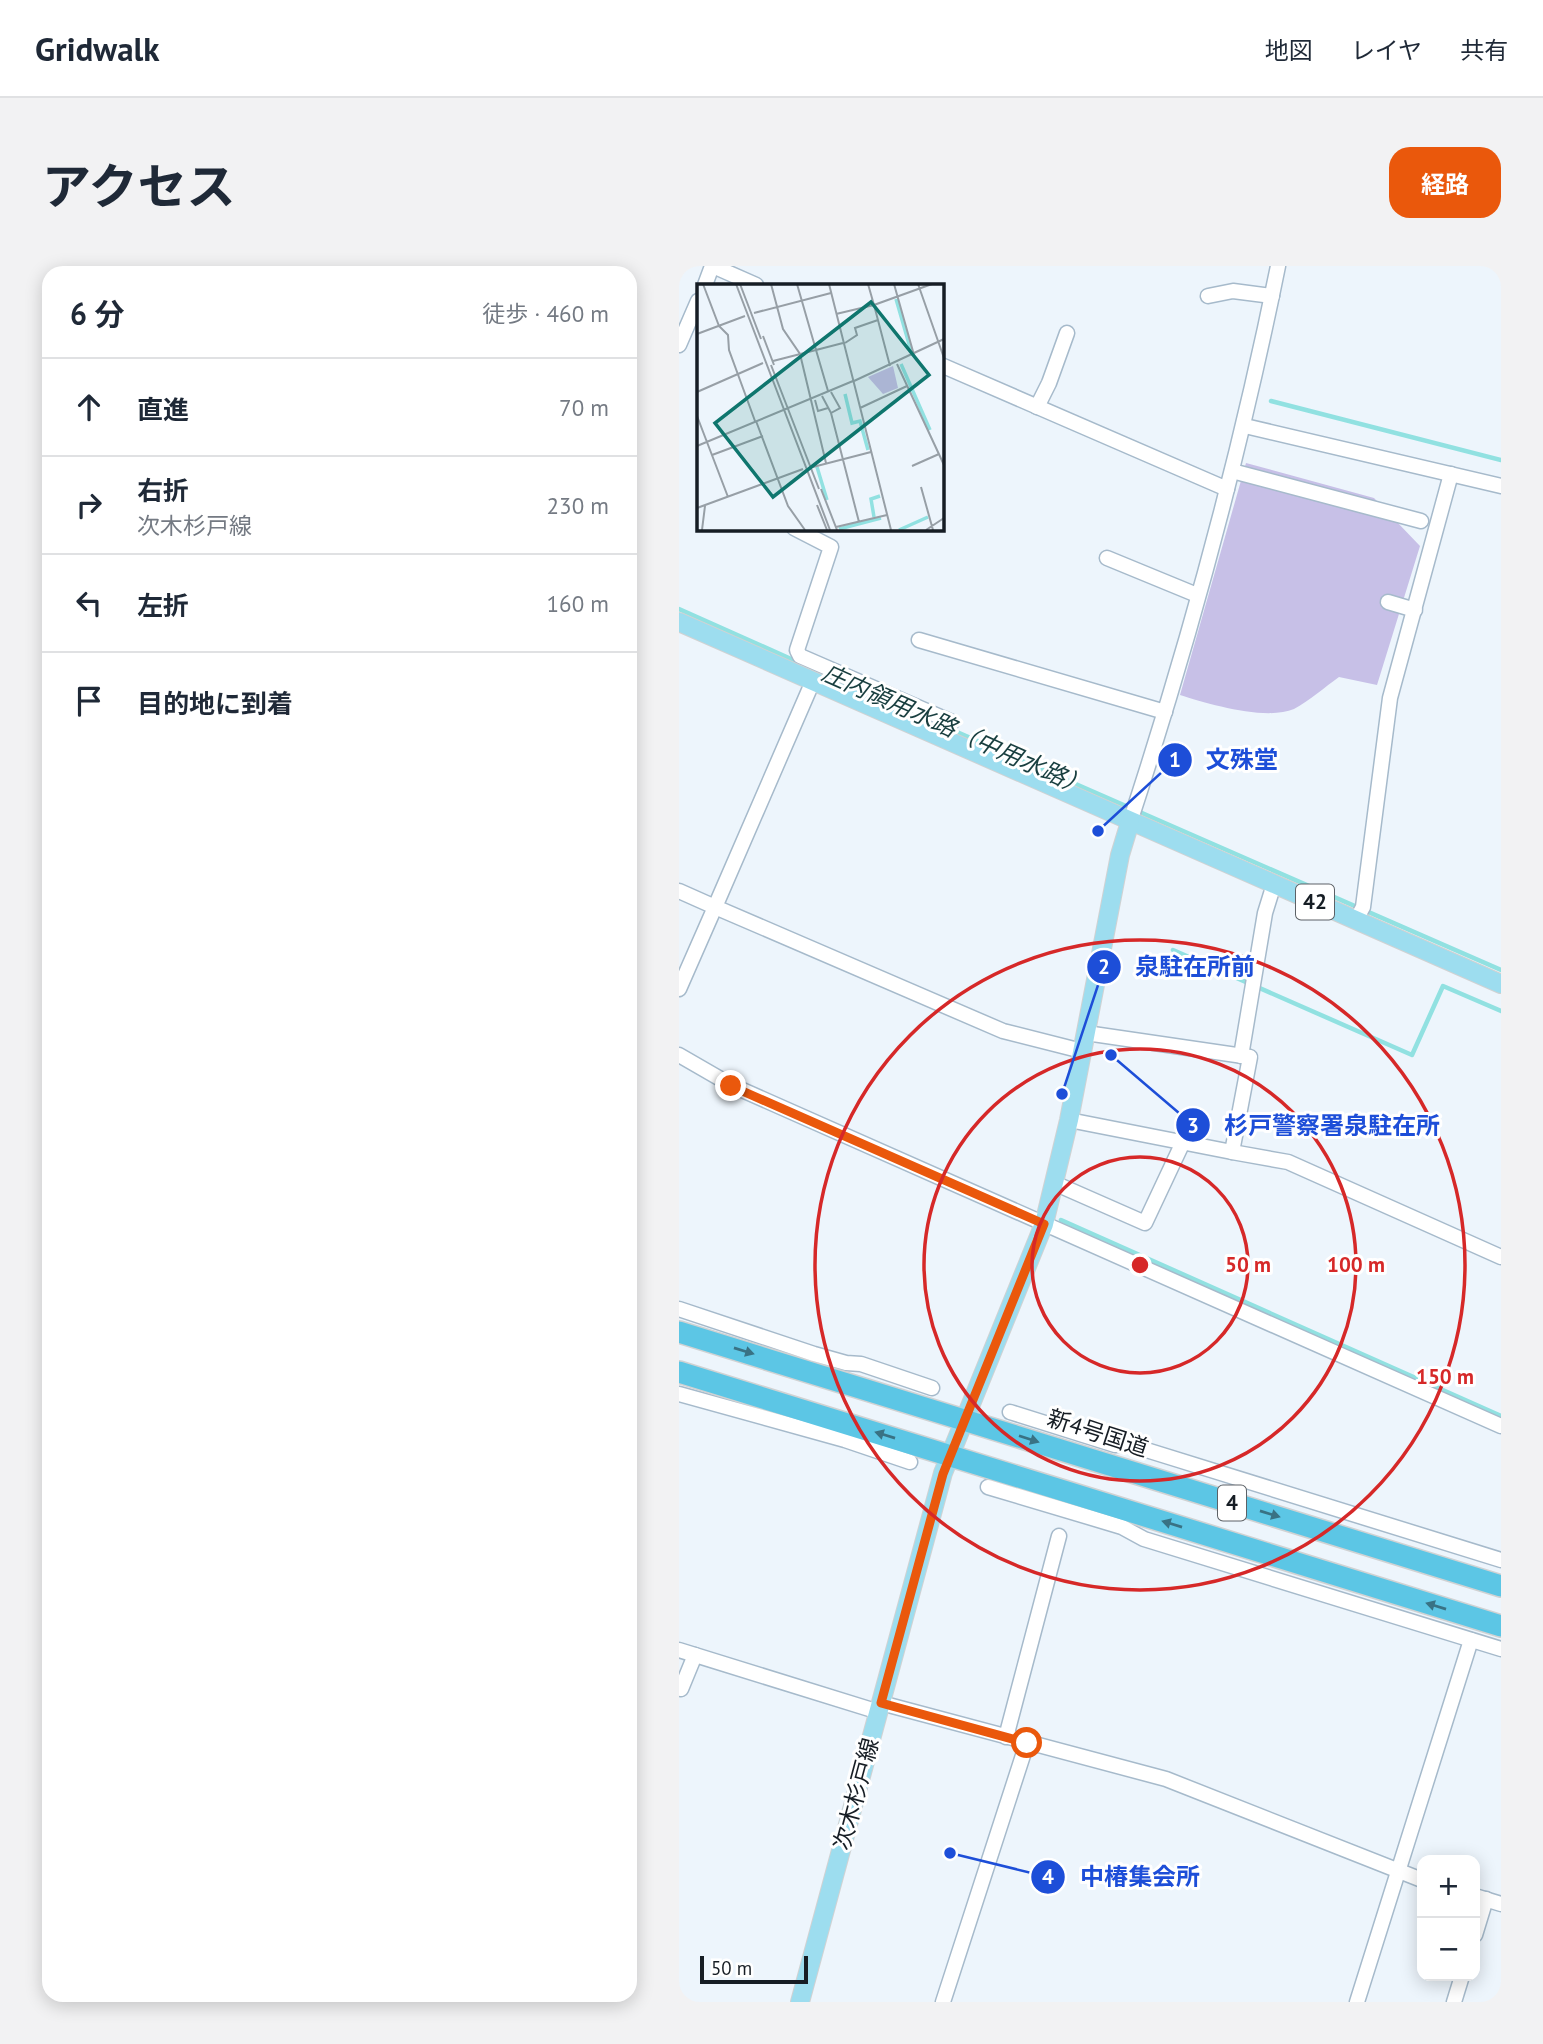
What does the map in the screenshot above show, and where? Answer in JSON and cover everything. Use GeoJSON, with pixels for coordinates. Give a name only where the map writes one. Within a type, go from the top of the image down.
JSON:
{"type":"FeatureCollection","features":[{"type":"Feature","properties":{"kind":"highway","name":"新4号国道"},"geometry":{"type":"LineString","coordinates":[[679,1332],[964,1419],[1078,1445],[1501,1586]]}},
{"type":"Feature","properties":{"kind":"highway","name":"4"},"geometry":{"type":"LineString","coordinates":[[679,1371],[950,1455],[1103,1512],[1501,1626]]}},
{"type":"Feature","properties":{"kind":"main road","name":"42"},"geometry":{"type":"LineString","coordinates":[[679,622],[813,681],[838,683],[1130,821],[1501,984]]}},
{"type":"Feature","properties":{"kind":"main road","name":"次木杉戸線"},"geometry":{"type":"LineString","coordinates":[[800,2002],[929,1522],[950,1455],[1044,1224],[1069,1120],[1120,855],[1130,821]]}},
{"type":"Feature","properties":{"kind":"street"},"geometry":{"type":"LineString","coordinates":[[705,284],[713,266],[754,284]]}},
{"type":"Feature","properties":{"kind":"street"},"geometry":{"type":"LineString","coordinates":[[1130,821],[1165,712],[1245,426],[1278,266]]}},
{"type":"Feature","properties":{"kind":"street"},"geometry":{"type":"LineString","coordinates":[[1208,296],[1233,290],[1272,296]]}},
{"type":"Feature","properties":{"kind":"street"},"geometry":{"type":"LineString","coordinates":[[679,345],[697,303]]}},
{"type":"Feature","properties":{"kind":"street"},"geometry":{"type":"LineString","coordinates":[[1037,407],[1049,383],[1067,333]]}},
{"type":"Feature","properties":{"kind":"street"},"geometry":{"type":"LineString","coordinates":[[943,366],[1227,489]]}},
{"type":"Feature","properties":{"kind":"street"},"geometry":{"type":"LineString","coordinates":[[1245,426],[1501,486]]}},
{"type":"Feature","properties":{"kind":"street"},"geometry":{"type":"LineString","coordinates":[[1232,471],[1420,521]]}},
{"type":"Feature","properties":{"kind":"street"},"geometry":{"type":"LineString","coordinates":[[1356,920],[1363,907],[1390,698],[1451,474]]}},
{"type":"Feature","properties":{"kind":"street"},"geometry":{"type":"LineString","coordinates":[[798,530],[831,547],[797,650],[800,656],[838,683],[952,722]]}},
{"type":"Feature","properties":{"kind":"street"},"geometry":{"type":"LineString","coordinates":[[1107,558],[1197,596]]}},
{"type":"Feature","properties":{"kind":"street"},"geometry":{"type":"LineString","coordinates":[[1388,603],[1415,610]]}},
{"type":"Feature","properties":{"kind":"street"},"geometry":{"type":"LineString","coordinates":[[919,640],[1165,712]]}},
{"type":"Feature","properties":{"kind":"street"},"geometry":{"type":"LineString","coordinates":[[679,989],[813,681]]}},
{"type":"Feature","properties":{"kind":"street"},"geometry":{"type":"LineString","coordinates":[[1241,1056],[1265,913],[1274,884]]}},
{"type":"Feature","properties":{"kind":"street"},"geometry":{"type":"LineString","coordinates":[[679,891],[1003,1031],[1082,1051]]}},
{"type":"Feature","properties":{"kind":"street"},"geometry":{"type":"LineString","coordinates":[[1086,1032],[1250,1057],[1232,1152]]}},
{"type":"Feature","properties":{"kind":"street"},"geometry":{"type":"LineString","coordinates":[[679,1055],[731,1086],[1501,1426]]}},
{"type":"Feature","properties":{"kind":"street"},"geometry":{"type":"LineString","coordinates":[[1069,1120],[1184,1140],[1288,1163],[1501,1257]]}},
{"type":"Feature","properties":{"kind":"street"},"geometry":{"type":"LineString","coordinates":[[1054,1183],[1145,1223],[1184,1140]]}},
{"type":"Feature","properties":{"kind":"street"},"geometry":{"type":"LineString","coordinates":[[679,1309],[814,1354],[846,1363],[861,1364],[932,1388]]}},
{"type":"Feature","properties":{"kind":"street"},"geometry":{"type":"LineString","coordinates":[[679,1394],[845,1440],[909,1462]]}},
{"type":"Feature","properties":{"kind":"street"},"geometry":{"type":"LineString","coordinates":[[1010,1412],[1078,1445],[1127,1444],[1501,1560]]}},
{"type":"Feature","properties":{"kind":"street"},"geometry":{"type":"LineString","coordinates":[[988,1487],[1103,1512],[1144,1539],[1498,1648],[1501,1626]]}},
{"type":"Feature","properties":{"kind":"street"},"geometry":{"type":"LineString","coordinates":[[1006,1737],[1059,1536]]}},
{"type":"Feature","properties":{"kind":"street"},"geometry":{"type":"LineString","coordinates":[[1357,2002],[1471,1640]]}},
{"type":"Feature","properties":{"kind":"street"},"geometry":{"type":"LineString","coordinates":[[679,1650],[880,1707],[1166,1779],[1417,1878]]}},
{"type":"Feature","properties":{"kind":"street"},"geometry":{"type":"LineString","coordinates":[[681,1689],[695,1655]]}},
{"type":"Feature","properties":{"kind":"street"},"geometry":{"type":"LineString","coordinates":[[943,2002],[1027,1743]]}},
{"type":"Feature","properties":{"kind":"street"},"geometry":{"type":"LineString","coordinates":[[1480,1898],[1501,1904]]}},
{"type":"Feature","properties":{"kind":"street"},"geometry":{"type":"LineString","coordinates":[[1454,2002],[1460,1981]]}},
{"type":"Feature","properties":{"kind":"shaded area"},"geometry":{"type":"Polygon","coordinates":[[[1246,463],[1374,498],[1420,546],[1377,685],[1339,677],[1294,709],[1268,713],[1237,710],[1180,695],[1246,463]]]}},
{"type":"Feature","properties":{"kind":"waterway"},"geometry":{"type":"LineString","coordinates":[[1271,401],[1501,460]]}},
{"type":"Feature","properties":{"kind":"waterway","name":"庄内領用水路（中用水路）"},"geometry":{"type":"LineString","coordinates":[[679,609],[800,663]]}},
{"type":"Feature","properties":{"kind":"waterway","name":"庄内領用水路（中用水路）"},"geometry":{"type":"LineString","coordinates":[[824,674],[1501,970]]}},
{"type":"Feature","properties":{"kind":"waterway"},"geometry":{"type":"LineString","coordinates":[[1173,950],[1412,1055],[1443,986],[1501,1011]]}},
{"type":"Feature","properties":{"kind":"waterway"},"geometry":{"type":"LineString","coordinates":[[1061,1220],[1501,1416]]}},
{"type":"Feature","properties":{"kind":"place","name":"文殊堂"},"geometry":{"type":"Point","coordinates":[1098,831]}},
{"type":"Feature","properties":{"kind":"place","name":"杉戸警察署泉駐在所"},"geometry":{"type":"Point","coordinates":[1111,1055]}},
{"type":"Feature","properties":{"kind":"place","name":"泉駐在所前"},"geometry":{"type":"Point","coordinates":[1062,1094]}},
{"type":"Feature","properties":{"kind":"place","name":"中椿集会所"},"geometry":{"type":"Point","coordinates":[950,1853]}},
{"type":"Feature","properties":{"kind":"route"},"geometry":{"type":"LineString","coordinates":[[731,1086],[1044,1224],[943,1474],[881,1703],[1027,1743]]}}]}
